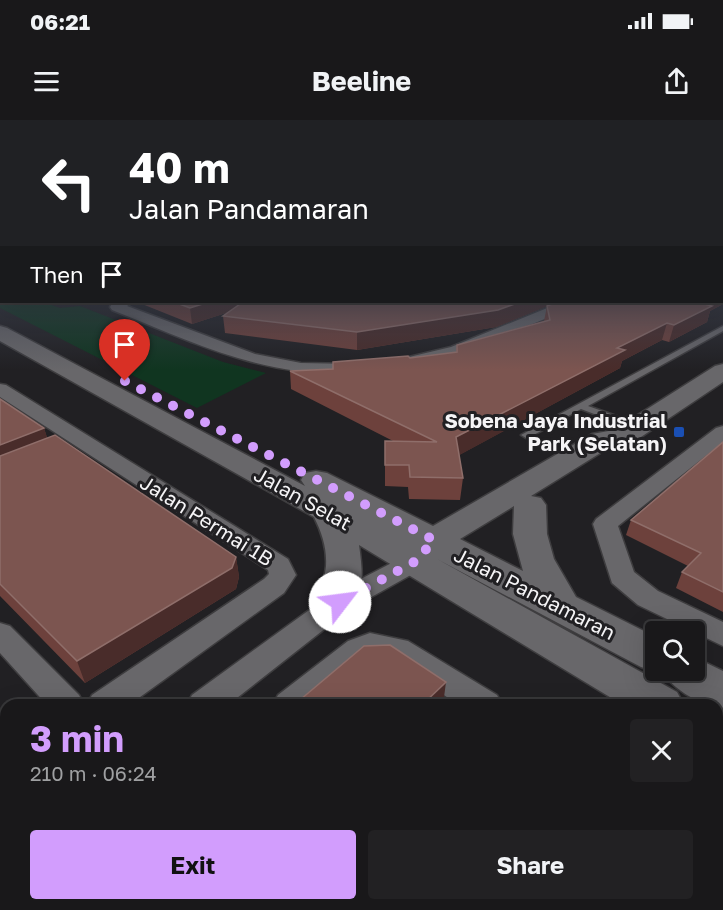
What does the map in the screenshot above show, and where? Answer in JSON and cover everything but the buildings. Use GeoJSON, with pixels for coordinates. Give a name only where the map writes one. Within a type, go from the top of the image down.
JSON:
{"type":"FeatureCollection","features":[{"type":"Feature","properties":{"kind":"main road","name":"Jalan Selat"},"geometry":{"type":"LineString","coordinates":[[3,326],[327,511],[435,551]]}},
{"type":"Feature","properties":{"kind":"main road","name":"Jalan Pandamaran"},"geometry":{"type":"LineString","coordinates":[[3,326],[435,551],[562,607],[645,650]]}},
{"type":"Feature","properties":{"kind":"main road"},"geometry":{"type":"LineString","coordinates":[[435,551],[602,440],[630,431],[723,371]]}},
{"type":"Feature","properties":{"kind":"main road"},"geometry":{"type":"LineString","coordinates":[[435,551],[530,505],[622,447],[630,431]]}},
{"type":"Feature","properties":{"kind":"main road"},"geometry":{"type":"LineString","coordinates":[[530,505],[528,525],[531,547],[542,575],[562,607]]}},
{"type":"Feature","properties":{"kind":"main road"},"geometry":{"type":"LineString","coordinates":[[327,511],[341,536],[344,564],[340,602]]}},
{"type":"Feature","properties":{"kind":"main road","name":"Jalan Pandamaran"},"geometry":{"type":"LineString","coordinates":[[435,551],[652,699]]}},
{"type":"Feature","properties":{"kind":"main road"},"geometry":{"type":"LineString","coordinates":[[703,681],[723,692]]}},
{"type":"Feature","properties":{"kind":"street"},"geometry":{"type":"LineString","coordinates":[[122,303],[117,307],[269,363],[310,369],[365,368]]}},
{"type":"Feature","properties":{"kind":"street"},"geometry":{"type":"LineString","coordinates":[[395,365],[457,350],[571,303]]}},
{"type":"Feature","properties":{"kind":"street","name":"Jalan Permai 1B"},"geometry":{"type":"LineString","coordinates":[[0,389],[74,442],[279,564],[283,575],[274,586],[113,699]]}},
{"type":"Feature","properties":{"kind":"street"},"geometry":{"type":"LineString","coordinates":[[720,438],[605,524],[622,577],[648,598],[723,635]]}},
{"type":"Feature","properties":{"kind":"street"},"geometry":{"type":"LineString","coordinates":[[212,699],[340,602],[435,551]]}},
{"type":"Feature","properties":{"kind":"street"},"geometry":{"type":"LineString","coordinates":[[0,634],[61,699]]}},
{"type":"Feature","properties":{"kind":"street"},"geometry":{"type":"LineString","coordinates":[[297,699],[358,649],[370,644],[398,650],[470,699]]}},
{"type":"Feature","properties":{"kind":"lane"},"geometry":{"type":"LineString","coordinates":[[526,435],[723,328]]}},
{"type":"Feature","properties":{"kind":"lane"},"geometry":{"type":"LineString","coordinates":[[580,406],[630,431]]}},
{"type":"Feature","properties":{"kind":"green space"},"geometry":{"type":"Polygon","coordinates":[[[0,303],[46,303],[60,308],[80,306],[223,362],[266,373],[197,408],[0,308],[0,303]]]}},
{"type":"Feature","properties":{"kind":"place","name":"Sobena Jaya Industrial Park (Selatan)"},"geometry":{"type":"Point","coordinates":[679,432]}},
{"type":"Feature","properties":{"kind":"route"},"geometry":{"type":"LineString","coordinates":[[125,381],[434,540],[416,561],[340,602]]}}]}
